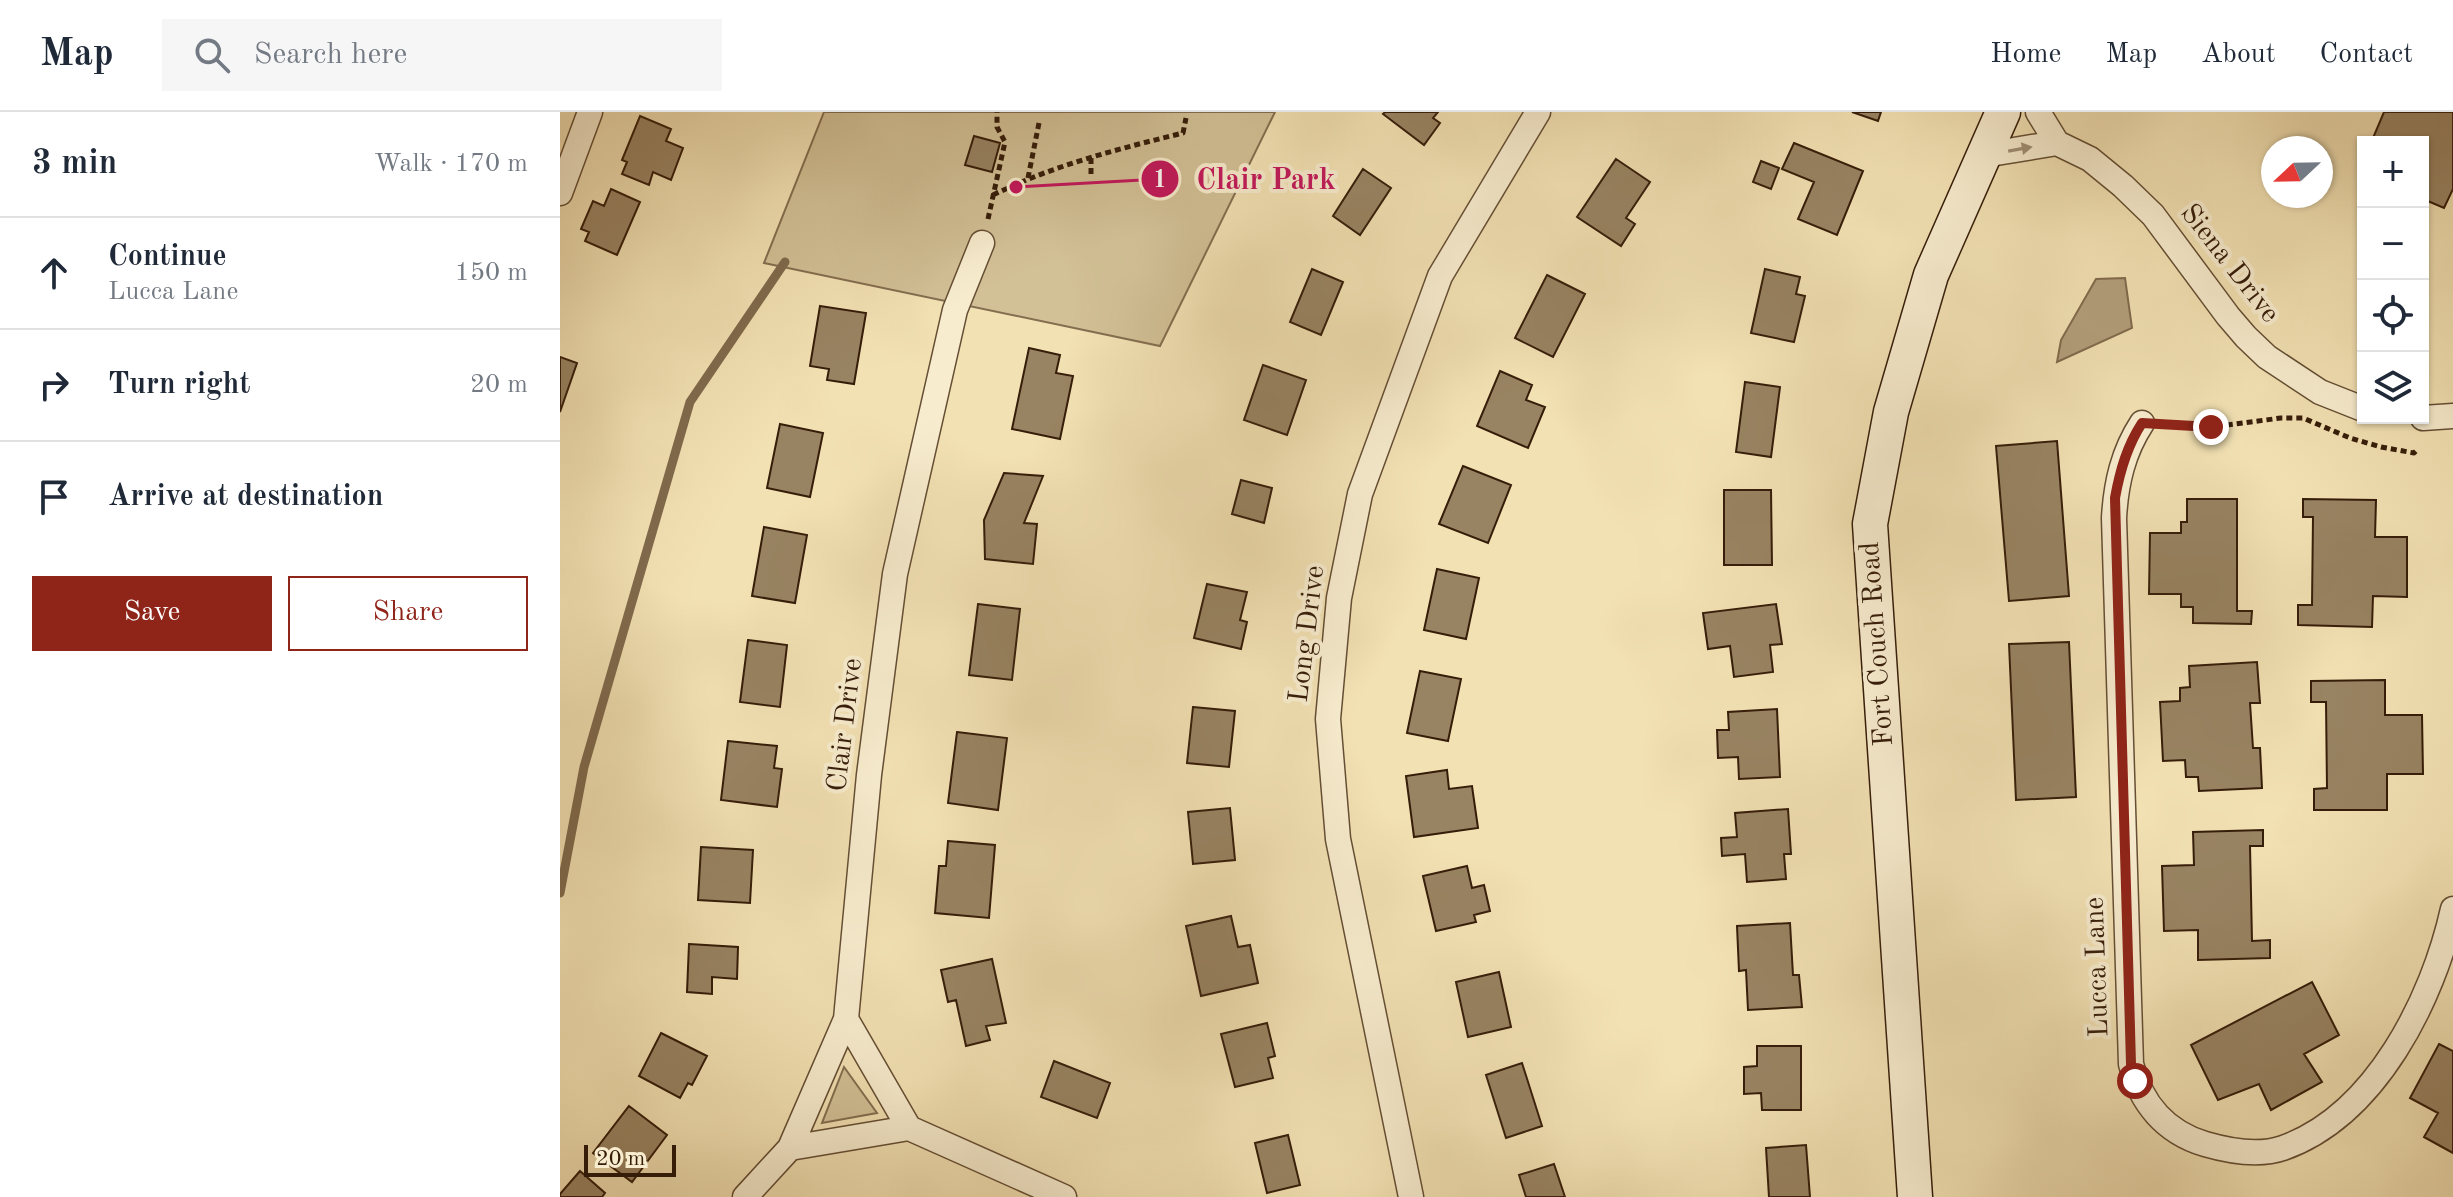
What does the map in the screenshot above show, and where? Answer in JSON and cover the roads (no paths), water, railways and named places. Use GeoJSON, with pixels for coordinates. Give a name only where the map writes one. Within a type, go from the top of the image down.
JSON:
{"type":"FeatureCollection","features":[{"type":"Feature","properties":{"kind":"street"},"geometry":{"type":"LineString","coordinates":[[560,193],[590,112]]}},
{"type":"Feature","properties":{"kind":"street","name":"Long Drive"},"geometry":{"type":"LineString","coordinates":[[1411,1197],[1338,839],[1328,719],[1339,598],[1360,494],[1440,276],[1538,112]]}},
{"type":"Feature","properties":{"kind":"street","name":"Fort Couch Road"},"geometry":{"type":"LineString","coordinates":[[1915,1197],[1870,524],[1891,412],[1931,275],[2003,112]]}},
{"type":"Feature","properties":{"kind":"street"},"geometry":{"type":"LineString","coordinates":[[1984,155],[2057,143],[2038,112]]}},
{"type":"Feature","properties":{"kind":"street","name":"Siena Drive"},"geometry":{"type":"LineString","coordinates":[[2057,143],[2090,159],[2153,215],[2228,316],[2267,357],[2320,392],[2357,407]]}},
{"type":"Feature","properties":{"kind":"street","name":"Clair Drive"},"geometry":{"type":"LineString","coordinates":[[745,1197],[790,1148],[846,1019],[869,775],[895,574],[955,310],[982,243]]}},
{"type":"Feature","properties":{"kind":"street"},"geometry":{"type":"LineString","coordinates":[[2429,418],[2453,416]]}},
{"type":"Feature","properties":{"kind":"street","name":"Lucca Lane"},"geometry":{"type":"LineString","coordinates":[[2142,423],[2124,457],[2118,478],[2114,518],[2131,1064],[2142,1097],[2152,1111],[2181,1134],[2217,1148],[2238,1151],[2281,1149],[2323,1127],[2358,1098],[2386,1065],[2425,991],[2453,909]]}},
{"type":"Feature","properties":{"kind":"street"},"geometry":{"type":"LineString","coordinates":[[846,1019],[909,1128]]}},
{"type":"Feature","properties":{"kind":"street"},"geometry":{"type":"LineString","coordinates":[[790,1148],[909,1128],[1064,1197]]}},
{"type":"Feature","properties":{"kind":"waterway"},"geometry":{"type":"LineString","coordinates":[[560,893],[584,767],[690,402],[785,262]]}},
{"type":"Feature","properties":{"kind":"place","name":"Clair Park"},"geometry":{"type":"Point","coordinates":[1016,187]}}]}
